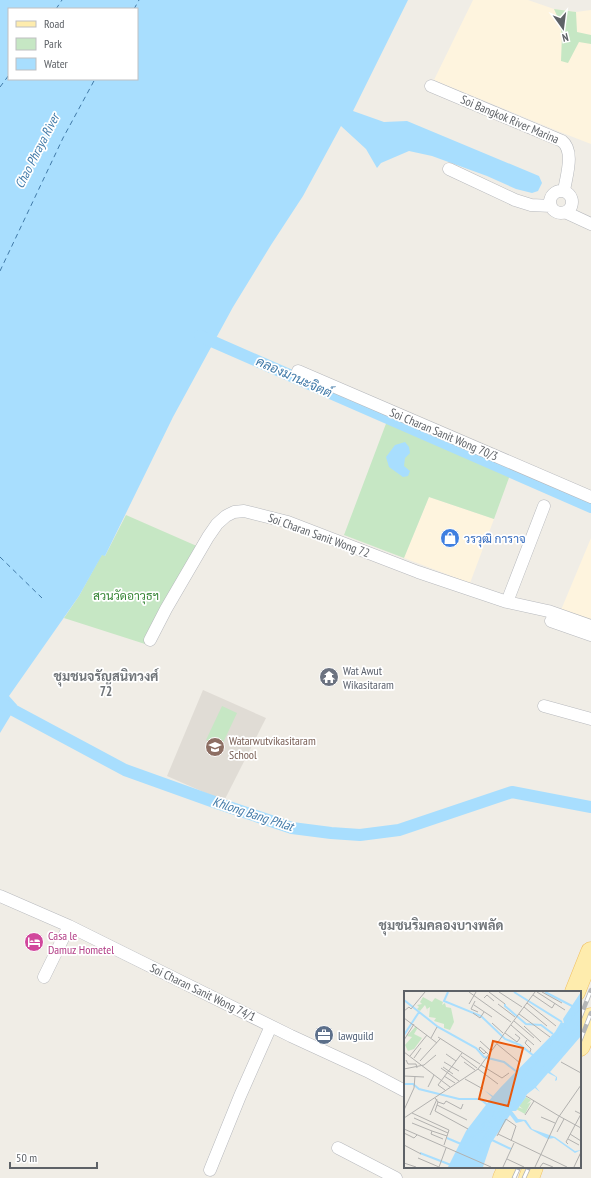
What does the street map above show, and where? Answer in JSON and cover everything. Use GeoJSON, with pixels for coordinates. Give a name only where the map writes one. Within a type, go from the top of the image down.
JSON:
{"type":"FeatureCollection","features":[{"type":"Feature","properties":{"kind":"main road"},"geometry":{"type":"LineString","coordinates":[[575,991],[591,952]]}},
{"type":"Feature","properties":{"kind":"main road"},"geometry":{"type":"LineString","coordinates":[[581,1042],[586,1023]]}},
{"type":"Feature","properties":{"kind":"main road"},"geometry":{"type":"LineString","coordinates":[[503,1178],[508,1168]]}},
{"type":"Feature","properties":{"kind":"main road"},"geometry":{"type":"LineString","coordinates":[[529,1178],[533,1168]]}},
{"type":"Feature","properties":{"kind":"street","name":"Soi Bangkok River Marina"},"geometry":{"type":"LineString","coordinates":[[431,86],[566,144],[570,154],[564,191]]}},
{"type":"Feature","properties":{"kind":"street"},"geometry":{"type":"LineString","coordinates":[[448,169],[515,200],[531,204],[551,206]]}},
{"type":"Feature","properties":{"kind":"street"},"geometry":{"type":"LineString","coordinates":[[564,191],[570,195],[572,201],[570,208],[565,212],[558,213],[552,209],[551,206],[550,199],[557,192],[564,191]]}},
{"type":"Feature","properties":{"kind":"street"},"geometry":{"type":"LineString","coordinates":[[565,212],[591,224]]}},
{"type":"Feature","properties":{"kind":"street","name":"Soi Charan Sanit Wong 70/3"},"geometry":{"type":"LineString","coordinates":[[298,371],[591,497]]}},
{"type":"Feature","properties":{"kind":"street"},"geometry":{"type":"LineString","coordinates":[[507,602],[544,506]]}},
{"type":"Feature","properties":{"kind":"street","name":"Soi Charan Sanit Wong 72"},"geometry":{"type":"LineString","coordinates":[[150,640],[166,609],[216,524],[234,512],[244,511],[288,522],[418,572],[507,602],[548,611],[591,626]]}},
{"type":"Feature","properties":{"kind":"street","name":"Soi Charan Sanit Wong 72"},"geometry":{"type":"LineString","coordinates":[[528,606],[549,620],[591,635]]}},
{"type":"Feature","properties":{"kind":"street"},"geometry":{"type":"LineString","coordinates":[[544,706],[591,719]]}},
{"type":"Feature","properties":{"kind":"street","name":"Soi Charan Sanit Wong 74/1"},"geometry":{"type":"LineString","coordinates":[[0,896],[70,926],[404,1090]]}},
{"type":"Feature","properties":{"kind":"street"},"geometry":{"type":"LineString","coordinates":[[44,977],[70,926]]}},
{"type":"Feature","properties":{"kind":"street"},"geometry":{"type":"LineString","coordinates":[[210,1170],[240,1096],[271,1026]]}},
{"type":"Feature","properties":{"kind":"street"},"geometry":{"type":"LineString","coordinates":[[338,1148],[396,1178]]}},
{"type":"Feature","properties":{"kind":"shaded area"},"geometry":{"type":"Polygon","coordinates":[[[473,0],[528,0],[554,9],[576,12],[591,10],[591,144],[434,80],[473,0]]]}},
{"type":"Feature","properties":{"kind":"shaded area","name":"วรวุฒิ การาจ"},"geometry":{"type":"Polygon","coordinates":[[[429,497],[494,519],[470,583],[404,558],[429,497]]]}},
{"type":"Feature","properties":{"kind":"shaded area"},"geometry":{"type":"Polygon","coordinates":[[[591,538],[591,622],[561,610],[591,538]]]}},
{"type":"Feature","properties":{"kind":"shaded area","name":"Watarwutvikasitaram School"},"geometry":{"type":"Polygon","coordinates":[[[203,690],[266,718],[224,801],[167,776],[203,690]]]}},
{"type":"Feature","properties":{"kind":"green space"},"geometry":{"type":"Polygon","coordinates":[[[554,9],[576,12],[577,32],[591,35],[591,44],[579,42],[568,63],[561,61],[562,35],[559,20],[554,9]]]}},
{"type":"Feature","properties":{"kind":"green space"},"geometry":{"type":"Polygon","coordinates":[[[387,421],[510,475],[494,519],[429,497],[404,558],[344,535],[387,421]]]}},
{"type":"Feature","properties":{"kind":"green space","name":"สวนวัดอาวุธฯ"},"geometry":{"type":"Polygon","coordinates":[[[126,515],[199,547],[145,644],[64,618],[79,596],[102,554],[105,556],[126,515]]]}},
{"type":"Feature","properties":{"kind":"green space"},"geometry":{"type":"Polygon","coordinates":[[[222,706],[237,713],[221,747],[206,740],[222,706]]]}},
{"type":"Feature","properties":{"kind":"water","name":"Chao Phraya River"},"geometry":{"type":"Polygon","coordinates":[[[0,0],[408,0],[353,111],[384,122],[407,121],[539,176],[542,183],[538,191],[532,193],[516,189],[487,176],[432,156],[409,151],[381,163],[377,168],[366,149],[341,126],[303,196],[233,307],[173,417],[105,556],[102,555],[79,596],[9,696],[17,705],[0,733],[0,0]]]}},
{"type":"Feature","properties":{"kind":"water"},"geometry":{"type":"Polygon","coordinates":[[[405,442],[409,447],[410,453],[405,458],[404,466],[410,471],[408,476],[403,477],[389,467],[386,457],[395,445],[405,442]]]}},
{"type":"Feature","properties":{"kind":"waterway","name":"คลองมานะจิตต์"},"geometry":{"type":"LineString","coordinates":[[200,336],[591,507]]}},
{"type":"Feature","properties":{"kind":"waterway","name":"Khlong Bang Phlat"},"geometry":{"type":"LineString","coordinates":[[0,703],[125,770],[292,828],[360,835],[399,830],[512,792],[591,807]]}},
{"type":"Feature","properties":{"kind":"ferry route"},"geometry":{"type":"LineString","coordinates":[[57,8],[62,0]]}},
{"type":"Feature","properties":{"kind":"ferry route"},"geometry":{"type":"LineString","coordinates":[[135,8],[139,0]]}},
{"type":"Feature","properties":{"kind":"ferry route"},"geometry":{"type":"LineString","coordinates":[[0,87],[8,76]]}},
{"type":"Feature","properties":{"kind":"ferry route"},"geometry":{"type":"LineString","coordinates":[[0,271],[63,138],[94,80]]}},
{"type":"Feature","properties":{"kind":"ferry route"},"geometry":{"type":"LineString","coordinates":[[0,557],[42,598]]}},
{"type":"Feature","properties":{"kind":"railway"},"geometry":{"type":"LineString","coordinates":[[581,1015],[591,990]]}},
{"type":"Feature","properties":{"kind":"railway"},"geometry":{"type":"LineString","coordinates":[[581,1038],[591,1013]]}},
{"type":"Feature","properties":{"kind":"railway"},"geometry":{"type":"LineString","coordinates":[[514,1178],[519,1168]]}},
{"type":"Feature","properties":{"kind":"railway"},"geometry":{"type":"LineString","coordinates":[[524,1178],[529,1168]]}},
{"type":"Feature","properties":{"kind":"place","name":"วรวุฒิ การาจ"},"geometry":{"type":"Point","coordinates":[450,538]}},
{"type":"Feature","properties":{"kind":"place","name":"Wat Awut Wikasitaram"},"geometry":{"type":"Point","coordinates":[329,677]}},
{"type":"Feature","properties":{"kind":"place","name":"Watarwutvikasitaram School"},"geometry":{"type":"Point","coordinates":[215,747]}},
{"type":"Feature","properties":{"kind":"place","name":"Casa le Damuz Hometel"},"geometry":{"type":"Point","coordinates":[34,942]}},
{"type":"Feature","properties":{"kind":"place","name":"lawguild"},"geometry":{"type":"Point","coordinates":[324,1035]}},
{"type":"Feature","properties":{"kind":"district","name":"ชุมชนจรัญสนิทวงศ์ 72"},"geometry":{"type":"Point","coordinates":[106,684]}},
{"type":"Feature","properties":{"kind":"district","name":"ชุมชนริมคลองบางพลัด"},"geometry":{"type":"Point","coordinates":[441,925]}}]}
